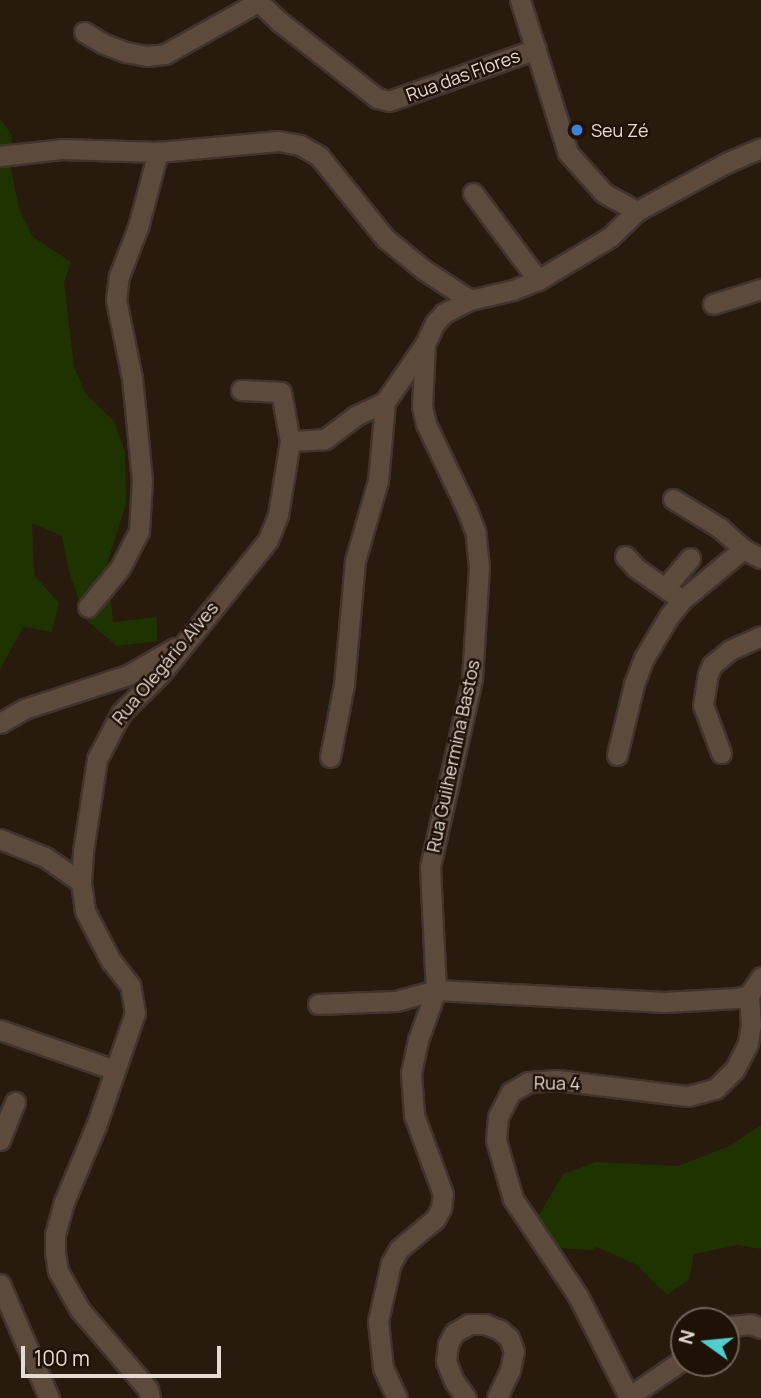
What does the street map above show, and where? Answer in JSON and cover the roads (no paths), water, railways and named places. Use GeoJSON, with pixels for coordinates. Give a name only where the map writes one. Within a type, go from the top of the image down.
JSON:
{"type":"FeatureCollection","features":[{"type":"Feature","properties":{"kind":"street"},"geometry":{"type":"LineString","coordinates":[[520,0],[568,153],[604,193],[637,211]]}},
{"type":"Feature","properties":{"kind":"street"},"geometry":{"type":"LineString","coordinates":[[84,32],[102,43],[126,52],[148,56],[165,54],[257,1]]}},
{"type":"Feature","properties":{"kind":"street","name":"Rua das Flores"},"geometry":{"type":"LineString","coordinates":[[257,1],[377,98],[389,101],[536,49]]}},
{"type":"Feature","properties":{"kind":"street"},"geometry":{"type":"LineString","coordinates":[[0,156],[62,149],[158,152],[278,141],[300,145],[319,156],[385,238],[424,270],[470,300]]}},
{"type":"Feature","properties":{"kind":"street","name":"Rua Guilhermina Bastos"},"geometry":{"type":"LineString","coordinates":[[436,990],[430,867],[472,679],[479,567],[475,531],[426,424],[422,406],[425,344],[435,323],[444,313],[470,300],[513,290],[538,280],[610,237],[637,211],[728,162],[761,148]]}},
{"type":"Feature","properties":{"kind":"street"},"geometry":{"type":"LineString","coordinates":[[88,607],[120,568],[139,531],[142,481],[132,378],[116,300],[119,276],[138,228],[158,152]]}},
{"type":"Feature","properties":{"kind":"street"},"geometry":{"type":"LineString","coordinates":[[473,193],[538,280]]}},
{"type":"Feature","properties":{"kind":"street"},"geometry":{"type":"LineString","coordinates":[[713,304],[761,289]]}},
{"type":"Feature","properties":{"kind":"street"},"geometry":{"type":"LineString","coordinates":[[330,757],[344,684],[357,552],[378,481],[385,402],[425,344]]}},
{"type":"Feature","properties":{"kind":"street","name":"Rua Olegário Alves"},"geometry":{"type":"LineString","coordinates":[[150,1398],[148,1389],[73,1299],[58,1271],[55,1253],[55,1236],[64,1202],[135,1013],[134,997],[85,911],[81,882],[97,759],[121,713],[162,672],[180,646],[268,540],[278,516],[290,441],[281,392],[241,390]]}},
{"type":"Feature","properties":{"kind":"street"},"geometry":{"type":"LineString","coordinates":[[290,441],[325,439],[355,416],[385,402]]}},
{"type":"Feature","properties":{"kind":"street"},"geometry":{"type":"LineString","coordinates":[[673,499],[720,528],[743,549],[761,558]]}},
{"type":"Feature","properties":{"kind":"street"},"geometry":{"type":"LineString","coordinates":[[617,755],[625,712],[644,658],[682,600],[743,549]]}},
{"type":"Feature","properties":{"kind":"street"},"geometry":{"type":"LineString","coordinates":[[625,556],[682,600]]}},
{"type":"Feature","properties":{"kind":"street"},"geometry":{"type":"LineString","coordinates":[[665,588],[690,558]]}},
{"type":"Feature","properties":{"kind":"street"},"geometry":{"type":"LineString","coordinates":[[721,753],[704,705],[708,674],[712,665],[730,650],[761,636]]}},
{"type":"Feature","properties":{"kind":"street"},"geometry":{"type":"LineString","coordinates":[[0,723],[24,709],[128,675],[180,646]]}},
{"type":"Feature","properties":{"kind":"street"},"geometry":{"type":"LineString","coordinates":[[0,838],[46,857],[81,882]]}},
{"type":"Feature","properties":{"kind":"street"},"geometry":{"type":"LineString","coordinates":[[318,1004],[396,1001],[436,990],[665,1002],[749,995],[761,977]]}},
{"type":"Feature","properties":{"kind":"street"},"geometry":{"type":"LineString","coordinates":[[397,1398],[387,1383],[383,1368],[378,1321],[391,1263],[399,1249],[435,1219],[441,1208],[443,1194],[414,1115],[411,1073],[418,1040],[436,990]]}},
{"type":"Feature","properties":{"kind":"street","name":"Rua 4"},"geometry":{"type":"LineString","coordinates":[[628,1397],[578,1296],[513,1199],[496,1140],[498,1117],[511,1092],[528,1082],[557,1080],[688,1096],[715,1089],[735,1069],[748,1043],[751,1025],[749,995]]}},
{"type":"Feature","properties":{"kind":"street"},"geometry":{"type":"LineString","coordinates":[[0,1030],[115,1070]]}},
{"type":"Feature","properties":{"kind":"street"},"geometry":{"type":"LineString","coordinates":[[0,1140],[15,1102]]}},
{"type":"Feature","properties":{"kind":"street"},"geometry":{"type":"LineString","coordinates":[[0,1284],[49,1398]]}},
{"type":"Feature","properties":{"kind":"street"},"geometry":{"type":"LineString","coordinates":[[466,1398],[454,1381],[446,1360],[448,1344],[454,1334],[469,1324],[485,1324],[500,1329],[514,1351],[510,1370],[497,1398]]}},
{"type":"Feature","properties":{"kind":"street"},"geometry":{"type":"LineString","coordinates":[[740,1325],[750,1324],[761,1328]]}},
{"type":"Feature","properties":{"kind":"street"},"geometry":{"type":"LineString","coordinates":[[628,1397],[670,1368]]}},
{"type":"Feature","properties":{"kind":"place","name":"Seu Zé"},"geometry":{"type":"Point","coordinates":[577,130]}}]}
